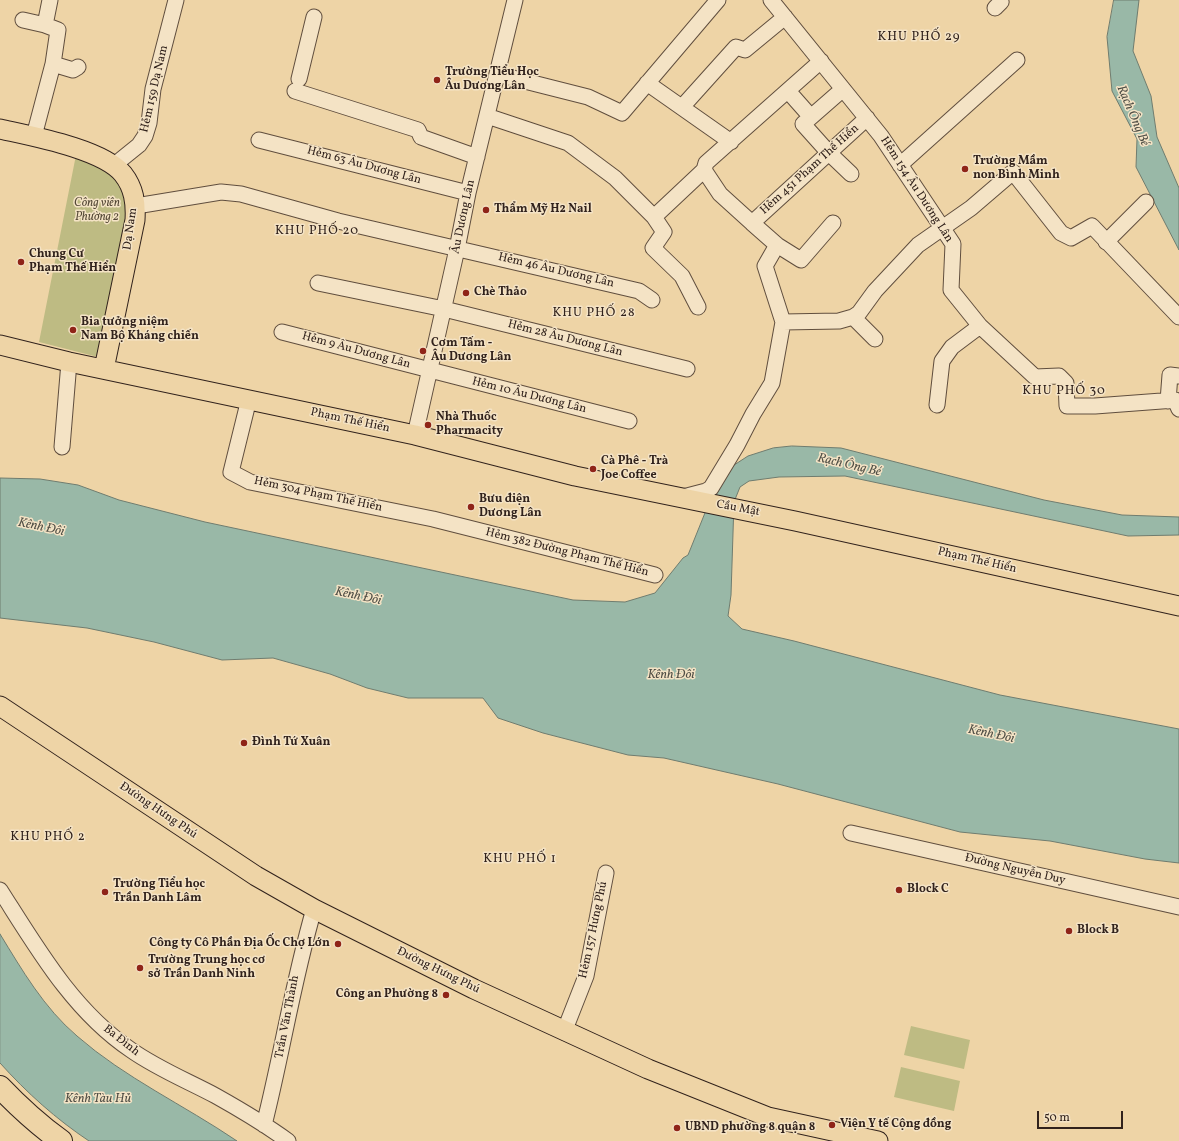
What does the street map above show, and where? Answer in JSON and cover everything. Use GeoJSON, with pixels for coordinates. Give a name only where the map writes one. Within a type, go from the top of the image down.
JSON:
{"type":"FeatureCollection","features":[{"type":"Feature","properties":{"kind":"highway"},"geometry":{"type":"LineString","coordinates":[[0,1087],[16,1104],[42,1127],[61,1141]]}},
{"type":"Feature","properties":{"kind":"highway"},"geometry":{"type":"LineString","coordinates":[[0,1110],[37,1141]]}},
{"type":"Feature","properties":{"kind":"main road","name":"Dạ Nam"},"geometry":{"type":"LineString","coordinates":[[0,129],[34,136],[72,147],[109,162],[122,173],[133,190],[136,206],[135,220],[104,369]]}},
{"type":"Feature","properties":{"kind":"main road","name":"Phạm Thế Hiển"},"geometry":{"type":"LineString","coordinates":[[0,345],[69,362],[415,435],[575,476],[691,499]]}},
{"type":"Feature","properties":{"kind":"main road","name":"Cầu Mật"},"geometry":{"type":"LineString","coordinates":[[691,499],[776,517]]}},
{"type":"Feature","properties":{"kind":"main road","name":"Phạm Thế Hiển"},"geometry":{"type":"LineString","coordinates":[[776,517],[1179,606]]}},
{"type":"Feature","properties":{"kind":"main road","name":"Đường Hưng Phú"},"geometry":{"type":"LineString","coordinates":[[0,706],[256,876],[314,909],[564,1032],[648,1069],[768,1117],[878,1141]]}},
{"type":"Feature","properties":{"kind":"street"},"geometry":{"type":"LineString","coordinates":[[45,25],[50,0]]}},
{"type":"Feature","properties":{"kind":"street","name":"Hẻm 159 Dạ Nam"},"geometry":{"type":"LineString","coordinates":[[114,166],[139,146],[145,136],[149,123],[153,89],[176,0]]}},
{"type":"Feature","properties":{"kind":"street"},"geometry":{"type":"LineString","coordinates":[[497,74],[588,97],[622,113],[718,0]]}},
{"type":"Feature","properties":{"kind":"street","name":"Hẻm 154 Âu Dương Lân"},"geometry":{"type":"LineString","coordinates":[[771,0],[867,118],[953,244],[951,290],[980,326],[1035,377],[1059,376],[1066,383],[1067,406],[1173,405]]}},
{"type":"Feature","properties":{"kind":"street","name":"Âu Dương Lân"},"geometry":{"type":"LineString","coordinates":[[415,435],[444,309],[468,193],[497,74],[511,1]]}},
{"type":"Feature","properties":{"kind":"street"},"geometry":{"type":"LineString","coordinates":[[314,17],[310,38],[297,85],[418,130],[421,137],[477,157]]}},
{"type":"Feature","properties":{"kind":"street"},"geometry":{"type":"LineString","coordinates":[[682,107],[736,47],[745,50],[784,17]]}},
{"type":"Feature","properties":{"kind":"street"},"geometry":{"type":"LineString","coordinates":[[23,20],[45,25],[58,30],[53,64],[34,136]]}},
{"type":"Feature","properties":{"kind":"street"},"geometry":{"type":"LineString","coordinates":[[900,165],[1017,60]]}},
{"type":"Feature","properties":{"kind":"street"},"geometry":{"type":"LineString","coordinates":[[654,217],[704,170],[706,163],[821,61]]}},
{"type":"Feature","properties":{"kind":"street"},"geometry":{"type":"LineString","coordinates":[[53,64],[73,70],[78,67]]}},
{"type":"Feature","properties":{"kind":"street"},"geometry":{"type":"LineString","coordinates":[[647,83],[731,142]]}},
{"type":"Feature","properties":{"kind":"street"},"geometry":{"type":"LineString","coordinates":[[843,89],[803,124],[829,153],[851,174]]}},
{"type":"Feature","properties":{"kind":"street"},"geometry":{"type":"LineString","coordinates":[[788,91],[811,117]]}},
{"type":"Feature","properties":{"kind":"street"},"geometry":{"type":"LineString","coordinates":[[487,116],[568,143],[615,178],[654,217],[664,232],[652,248],[682,276],[698,307]]}},
{"type":"Feature","properties":{"kind":"street","name":"Hẻm 451 Phạm Thế Hiển"},"geometry":{"type":"LineString","coordinates":[[833,223],[801,260],[777,245],[752,223],[867,118]]}},
{"type":"Feature","properties":{"kind":"street","name":"Hẻm 63 Âu Dương Lân"},"geometry":{"type":"LineString","coordinates":[[259,140],[468,193]]}},
{"type":"Feature","properties":{"kind":"street"},"geometry":{"type":"LineString","coordinates":[[704,170],[720,194],[752,223]]}},
{"type":"Feature","properties":{"kind":"street"},"geometry":{"type":"LineString","coordinates":[[783,322],[839,321],[853,317],[859,313],[876,291],[918,245],[943,229],[1013,172],[1061,233],[1071,238],[1092,226],[1179,317]]}},
{"type":"Feature","properties":{"kind":"street","name":"Hẻm 46 Âu Dương Lân"},"geometry":{"type":"LineString","coordinates":[[136,206],[221,192],[241,194],[338,221],[632,289],[639,291],[652,300]]}},
{"type":"Feature","properties":{"kind":"street"},"geometry":{"type":"LineString","coordinates":[[1106,242],[1146,202]]}},
{"type":"Feature","properties":{"kind":"street"},"geometry":{"type":"LineString","coordinates":[[691,499],[711,488],[737,446],[752,414],[772,383],[783,322],[765,266],[777,245]]}},
{"type":"Feature","properties":{"kind":"street","name":"Hẻm 28 Âu Dương Lân"},"geometry":{"type":"LineString","coordinates":[[318,283],[444,309],[687,370]]}},
{"type":"Feature","properties":{"kind":"street"},"geometry":{"type":"LineString","coordinates":[[853,317],[875,339]]}},
{"type":"Feature","properties":{"kind":"street"},"geometry":{"type":"LineString","coordinates":[[937,405],[942,361],[952,347],[980,326]]}},
{"type":"Feature","properties":{"kind":"street","name":"Hẻm 9 Âu Dương Lân"},"geometry":{"type":"LineString","coordinates":[[282,332],[429,371]]}},
{"type":"Feature","properties":{"kind":"street"},"geometry":{"type":"LineString","coordinates":[[62,448],[69,362]]}},
{"type":"Feature","properties":{"kind":"street","name":"Hẻm 10 Âu Dương Lân"},"geometry":{"type":"LineString","coordinates":[[429,371],[629,421]]}},
{"type":"Feature","properties":{"kind":"street"},"geometry":{"type":"LineString","coordinates":[[1173,405],[1170,375],[1179,376]]}},
{"type":"Feature","properties":{"kind":"street","name":"Hẻm 304 Phạm Thế Hiển"},"geometry":{"type":"LineString","coordinates":[[249,399],[231,472],[250,482],[479,531]]}},
{"type":"Feature","properties":{"kind":"street","name":"Hẻm 382 Đường Phạm Thế Hiển"},"geometry":{"type":"LineString","coordinates":[[479,531],[655,575]]}},
{"type":"Feature","properties":{"kind":"street","name":"Đường Nguyễn Duy"},"geometry":{"type":"LineString","coordinates":[[851,833],[1179,907]]}},
{"type":"Feature","properties":{"kind":"street","name":"Hẻm 157 Hưng Phú"},"geometry":{"type":"LineString","coordinates":[[564,1032],[586,976],[606,874]]}},
{"type":"Feature","properties":{"kind":"street","name":"Ba Đình"},"geometry":{"type":"LineString","coordinates":[[0,890],[56,976],[100,1025],[130,1050],[151,1063],[217,1097],[288,1141]]}},
{"type":"Feature","properties":{"kind":"street","name":"Trần Văn Thành"},"geometry":{"type":"LineString","coordinates":[[264,1126],[297,971],[314,909]]}},
{"type":"Feature","properties":{"kind":"green space","name":"Công viên Phường 2"},"geometry":{"type":"Polygon","coordinates":[[[76,155],[94,163],[117,179],[132,202],[98,357],[39,342],[76,155]]]}},
{"type":"Feature","properties":{"kind":"green space"},"geometry":{"type":"Polygon","coordinates":[[[911,1026],[970,1040],[964,1069],[904,1055],[911,1026]]]}},
{"type":"Feature","properties":{"kind":"green space"},"geometry":{"type":"Polygon","coordinates":[[[901,1067],[960,1081],[954,1111],[894,1097],[901,1067]]]}},
{"type":"Feature","properties":{"kind":"water","name":"Rạch Ông Bé"},"geometry":{"type":"Polygon","coordinates":[[[1114,0],[1139,0],[1133,51],[1151,96],[1157,137],[1179,188],[1179,250],[1136,167],[1137,139],[1112,91],[1107,37],[1114,0]]]}},
{"type":"Feature","properties":{"kind":"water","name":"Kênh Đôi"},"geometry":{"type":"Polygon","coordinates":[[[792,446],[841,448],[1044,500],[1122,515],[1179,517],[1179,535],[1128,536],[845,476],[779,477],[749,481],[740,487],[734,502],[731,595],[728,616],[742,629],[794,641],[1000,695],[1179,729],[1179,863],[1145,859],[1050,841],[960,832],[778,784],[664,758],[628,755],[543,733],[498,718],[483,698],[408,698],[367,688],[330,674],[273,658],[222,660],[154,642],[87,628],[0,618],[0,478],[40,479],[78,485],[119,500],[205,522],[573,600],[625,602],[655,593],[683,558],[688,555],[711,498],[731,467],[748,456],[773,448],[792,446]]]}},
{"type":"Feature","properties":{"kind":"water","name":"Kênh Tàu Hủ"},"geometry":{"type":"Polygon","coordinates":[[[0,934],[34,988],[54,1013],[77,1036],[115,1065],[237,1141],[89,1141],[42,1105],[0,1063],[0,934]]]}},
{"type":"Feature","properties":{"kind":"place","name":"Trường Tiểu Học Âu Dương Lân"},"geometry":{"type":"Point","coordinates":[437,80]}},
{"type":"Feature","properties":{"kind":"place","name":"Trường Mầm non Bình Minh"},"geometry":{"type":"Point","coordinates":[965,169]}},
{"type":"Feature","properties":{"kind":"place","name":"Thẩm Mỹ H2 Nail"},"geometry":{"type":"Point","coordinates":[486,210]}},
{"type":"Feature","properties":{"kind":"place","name":"Chung Cư Phạm Thế Hiển"},"geometry":{"type":"Point","coordinates":[21,262]}},
{"type":"Feature","properties":{"kind":"place","name":"Chè Thảo"},"geometry":{"type":"Point","coordinates":[466,293]}},
{"type":"Feature","properties":{"kind":"place","name":"Bia tưởng niệm Nam Bộ Kháng chiến"},"geometry":{"type":"Point","coordinates":[73,330]}},
{"type":"Feature","properties":{"kind":"place","name":"Cơm Tấm - Âu Dương Lân"},"geometry":{"type":"Point","coordinates":[423,351]}},
{"type":"Feature","properties":{"kind":"place","name":"Nhà Thuốc Pharmacity"},"geometry":{"type":"Point","coordinates":[428,425]}},
{"type":"Feature","properties":{"kind":"place","name":"Cà Phê - Trà Joe Coffee"},"geometry":{"type":"Point","coordinates":[593,469]}},
{"type":"Feature","properties":{"kind":"place","name":"Bưu điện Dương Lân"},"geometry":{"type":"Point","coordinates":[471,507]}},
{"type":"Feature","properties":{"kind":"place","name":"Đình Tứ Xuân"},"geometry":{"type":"Point","coordinates":[244,743]}},
{"type":"Feature","properties":{"kind":"place","name":"Block C"},"geometry":{"type":"Point","coordinates":[899,890]}},
{"type":"Feature","properties":{"kind":"place","name":"Trường Tiểu học Trần Danh Lâm"},"geometry":{"type":"Point","coordinates":[105,892]}},
{"type":"Feature","properties":{"kind":"place","name":"Block B"},"geometry":{"type":"Point","coordinates":[1069,931]}},
{"type":"Feature","properties":{"kind":"place","name":"Công ty Cô Phần Địa Ốc Chợ Lớn"},"geometry":{"type":"Point","coordinates":[338,944]}},
{"type":"Feature","properties":{"kind":"place","name":"Trường Trung học cơ sở Trần Danh Ninh"},"geometry":{"type":"Point","coordinates":[140,968]}},
{"type":"Feature","properties":{"kind":"place","name":"Công an Phường 8"},"geometry":{"type":"Point","coordinates":[446,995]}},
{"type":"Feature","properties":{"kind":"place","name":"Viện Y tế Cộng đồng"},"geometry":{"type":"Point","coordinates":[832,1125]}},
{"type":"Feature","properties":{"kind":"place","name":"UBND phường 8 quận 8"},"geometry":{"type":"Point","coordinates":[677,1128]}},
{"type":"Feature","properties":{"kind":"district","name":"KHU PHỐ 29"},"geometry":{"type":"Point","coordinates":[919,38]}},
{"type":"Feature","properties":{"kind":"district","name":"KHU PHỐ 20"},"geometry":{"type":"Point","coordinates":[317,232]}},
{"type":"Feature","properties":{"kind":"district","name":"KHU PHỐ 28"},"geometry":{"type":"Point","coordinates":[594,314]}},
{"type":"Feature","properties":{"kind":"district","name":"KHU PHỐ 30"},"geometry":{"type":"Point","coordinates":[1064,392]}},
{"type":"Feature","properties":{"kind":"district","name":"KHU PHỐ 2"},"geometry":{"type":"Point","coordinates":[48,838]}},
{"type":"Feature","properties":{"kind":"district","name":"KHU PHỐ 1"},"geometry":{"type":"Point","coordinates":[520,860]}}]}
